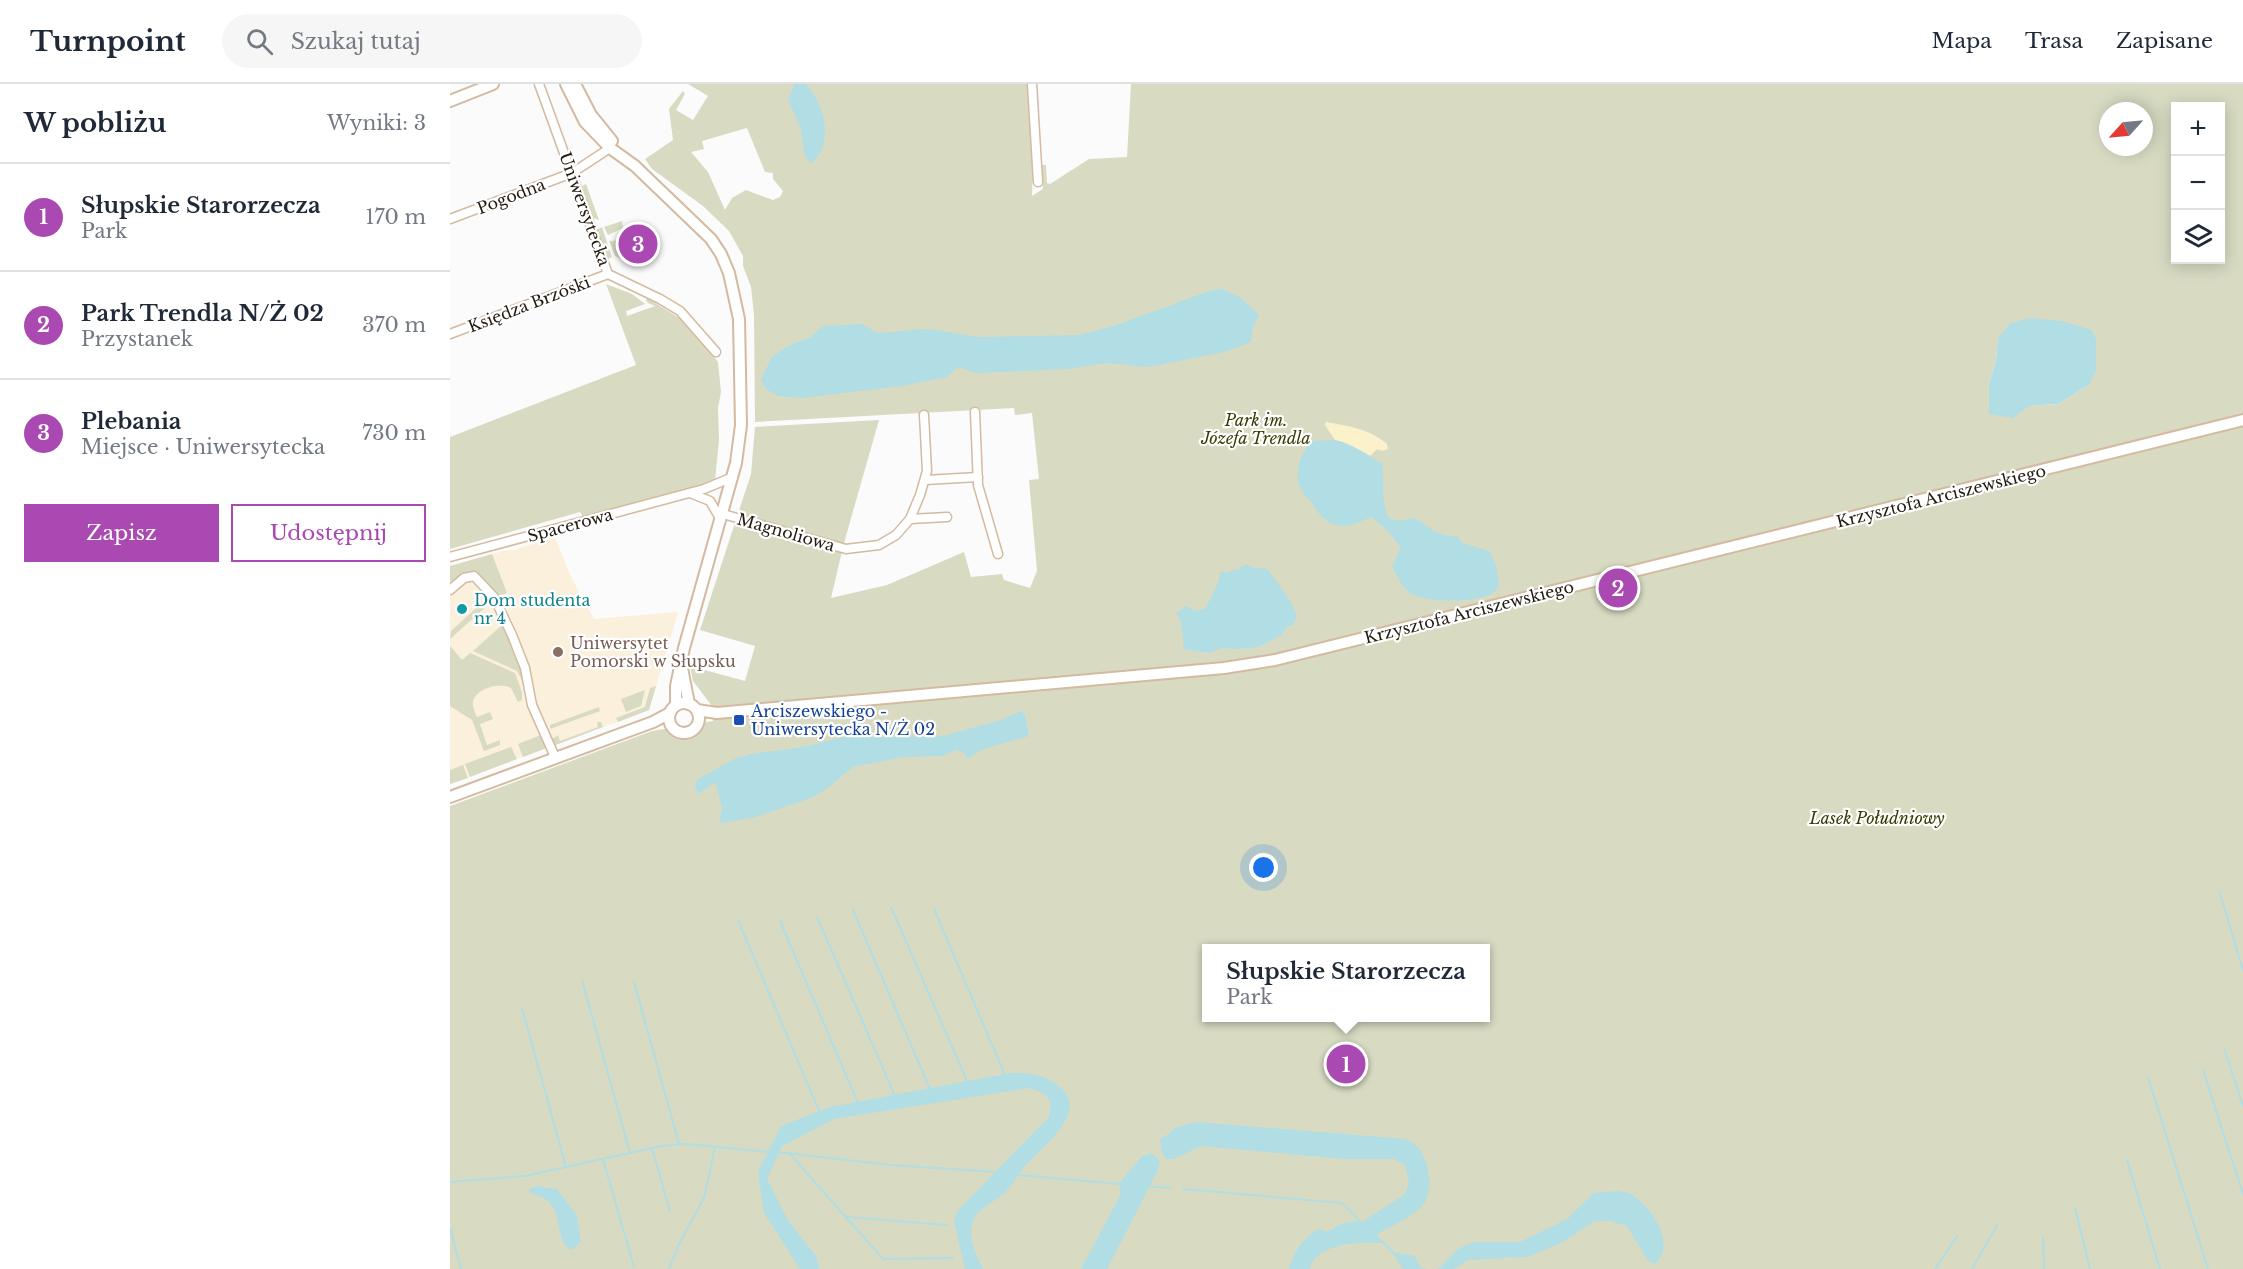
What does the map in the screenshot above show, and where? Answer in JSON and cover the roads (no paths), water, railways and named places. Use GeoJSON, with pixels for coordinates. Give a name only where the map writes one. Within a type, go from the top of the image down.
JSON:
{"type":"FeatureCollection","features":[{"type":"Feature","properties":{"kind":"street"},"geometry":{"type":"LineString","coordinates":[[450,100],[493,84]]}},
{"type":"Feature","properties":{"kind":"street","name":"Uniwersytecka"},"geometry":{"type":"LineString","coordinates":[[539,84],[608,274],[672,306],[694,325],[716,352]]}},
{"type":"Feature","properties":{"kind":"street"},"geometry":{"type":"LineString","coordinates":[[566,84],[585,122],[610,148],[627,160],[704,230],[721,254],[729,273],[739,319],[741,425],[733,477],[681,665],[676,686],[672,727]]}},
{"type":"Feature","properties":{"kind":"street"},"geometry":{"type":"LineString","coordinates":[[575,84],[591,115],[627,160]]}},
{"type":"Feature","properties":{"kind":"street"},"geometry":{"type":"LineString","coordinates":[[1032,84],[1038,182]]}},
{"type":"Feature","properties":{"kind":"street","name":"Pogodna"},"geometry":{"type":"LineString","coordinates":[[450,219],[572,173],[610,148]]}},
{"type":"Feature","properties":{"kind":"street","name":"Księdza Brzóski"},"geometry":{"type":"LineString","coordinates":[[450,334],[608,274]]}},
{"type":"Feature","properties":{"kind":"street"},"geometry":{"type":"LineString","coordinates":[[975,412],[979,492],[998,554]]}},
{"type":"Feature","properties":{"kind":"street","name":"Magnoliowa"},"geometry":{"type":"LineString","coordinates":[[722,517],[846,549],[879,545],[896,535],[910,519],[925,480],[927,461],[924,415]]}},
{"type":"Feature","properties":{"kind":"street","name":"Krzysztofa Arciszewskiego"},"geometry":{"type":"LineString","coordinates":[[695,711],[717,713],[1203,670],[1275,660],[2243,420]]}},
{"type":"Feature","properties":{"kind":"street","name":"Spacerowa"},"geometry":{"type":"LineString","coordinates":[[450,557],[690,492],[733,477]]}},
{"type":"Feature","properties":{"kind":"street"},"geometry":{"type":"LineString","coordinates":[[925,480],[978,477]]}},
{"type":"Feature","properties":{"kind":"street"},"geometry":{"type":"LineString","coordinates":[[690,492],[710,501],[722,517]]}},
{"type":"Feature","properties":{"kind":"street"},"geometry":{"type":"LineString","coordinates":[[910,519],[947,517]]}},
{"type":"Feature","properties":{"kind":"street"},"geometry":{"type":"LineString","coordinates":[[450,590],[464,578],[474,576],[494,597],[523,661],[532,705],[555,758]]}},
{"type":"Feature","properties":{"kind":"street"},"geometry":{"type":"LineString","coordinates":[[653,722],[672,727],[680,732],[690,732],[698,725],[681,665]]}},
{"type":"Feature","properties":{"kind":"street"},"geometry":{"type":"LineString","coordinates":[[450,797],[653,722],[673,709],[695,711]]}},
{"type":"Feature","properties":{"kind":"water"},"geometry":{"type":"Polygon","coordinates":[[[795,84],[805,84],[812,92],[822,112],[825,135],[823,146],[811,164],[804,154],[801,129],[788,99],[795,84]]]}},
{"type":"Feature","properties":{"kind":"water"},"geometry":{"type":"Polygon","coordinates":[[[1223,289],[1241,298],[1259,315],[1253,327],[1251,342],[1228,351],[1149,367],[1107,363],[1067,369],[976,373],[958,367],[947,377],[902,386],[803,398],[778,396],[766,389],[761,380],[771,358],[788,346],[811,337],[823,326],[861,324],[878,333],[928,329],[979,337],[1080,335],[1114,326],[1212,290],[1223,289]]]}},
{"type":"Feature","properties":{"kind":"water"},"geometry":{"type":"Polygon","coordinates":[[[2029,318],[2062,321],[2092,330],[2096,340],[2096,370],[2089,385],[2058,404],[2029,406],[2013,418],[1989,414],[1989,384],[1996,360],[1998,338],[2011,323],[2029,318]]]}},
{"type":"Feature","properties":{"kind":"water"},"geometry":{"type":"Polygon","coordinates":[[[1335,440],[1365,453],[1382,464],[1384,499],[1389,518],[1399,521],[1415,518],[1434,531],[1457,536],[1463,543],[1489,551],[1496,565],[1499,585],[1495,591],[1476,599],[1464,600],[1427,599],[1417,596],[1404,587],[1392,566],[1401,548],[1389,532],[1372,517],[1345,526],[1331,524],[1324,518],[1304,494],[1298,480],[1298,473],[1301,458],[1312,441],[1335,440]]]}},
{"type":"Feature","properties":{"kind":"water"},"geometry":{"type":"Polygon","coordinates":[[[1246,564],[1253,568],[1266,568],[1287,596],[1297,615],[1293,625],[1286,627],[1282,635],[1258,647],[1222,648],[1208,653],[1184,649],[1181,621],[1176,613],[1186,606],[1194,611],[1206,608],[1217,585],[1220,572],[1229,573],[1246,564]]]}},
{"type":"Feature","properties":{"kind":"water"},"geometry":{"type":"Polygon","coordinates":[[[1021,711],[1025,715],[1029,736],[983,749],[968,759],[963,752],[956,750],[941,756],[904,757],[853,767],[825,790],[811,798],[755,817],[721,823],[719,822],[722,808],[716,784],[712,784],[698,794],[695,788],[697,780],[734,759],[751,754],[803,747],[844,737],[943,736],[998,721],[1021,711]]]}},
{"type":"Feature","properties":{"kind":"water"},"geometry":{"type":"Polygon","coordinates":[[[1010,1073],[1031,1074],[1055,1083],[1068,1098],[1069,1108],[1060,1130],[1026,1165],[1007,1191],[982,1209],[973,1221],[972,1240],[983,1269],[965,1269],[954,1221],[958,1210],[1049,1117],[1050,1105],[1047,1097],[1029,1088],[834,1119],[782,1146],[767,1179],[788,1220],[816,1256],[819,1269],[800,1269],[764,1213],[758,1172],[781,1126],[830,1107],[1010,1073]]]}},
{"type":"Feature","properties":{"kind":"water"},"geometry":{"type":"Polygon","coordinates":[[[1196,1122],[1406,1139],[1418,1147],[1425,1160],[1429,1176],[1426,1199],[1414,1213],[1376,1235],[1383,1243],[1352,1244],[1330,1249],[1321,1253],[1314,1260],[1310,1269],[1289,1269],[1300,1246],[1313,1232],[1319,1229],[1328,1232],[1348,1222],[1362,1222],[1405,1194],[1409,1182],[1405,1165],[1394,1159],[1345,1159],[1201,1146],[1174,1159],[1167,1159],[1162,1153],[1160,1140],[1177,1127],[1196,1122]]]}},
{"type":"Feature","properties":{"kind":"water"},"geometry":{"type":"Polygon","coordinates":[[[1152,1153],[1160,1161],[1158,1170],[1107,1269],[1081,1269],[1121,1194],[1119,1184],[1142,1156],[1152,1153]]]}},
{"type":"Feature","properties":{"kind":"water"},"geometry":{"type":"Polygon","coordinates":[[[538,1186],[557,1189],[577,1215],[581,1242],[571,1250],[563,1240],[553,1206],[544,1198],[530,1193],[529,1189],[538,1186]]]}},
{"type":"Feature","properties":{"kind":"water"},"geometry":{"type":"Polygon","coordinates":[[[1618,1191],[1629,1193],[1640,1201],[1654,1217],[1663,1237],[1664,1247],[1655,1264],[1648,1261],[1627,1226],[1610,1221],[1595,1221],[1561,1243],[1528,1257],[1468,1260],[1454,1269],[1438,1269],[1458,1249],[1474,1242],[1520,1242],[1567,1219],[1594,1193],[1618,1191]]]}},
{"type":"Feature","properties":{"kind":"water"},"geometry":{"type":"Polygon","coordinates":[[[1392,1252],[1415,1256],[1421,1268],[1424,1269],[1403,1269],[1392,1252]]]}},
{"type":"Feature","properties":{"kind":"waterway"},"geometry":{"type":"LineString","coordinates":[[2219,890],[2243,970]]}},
{"type":"Feature","properties":{"kind":"waterway"},"geometry":{"type":"LineString","coordinates":[[891,907],[968,1083]]}},
{"type":"Feature","properties":{"kind":"waterway"},"geometry":{"type":"LineString","coordinates":[[934,909],[1005,1075]]}},
{"type":"Feature","properties":{"kind":"waterway"},"geometry":{"type":"LineString","coordinates":[[853,910],[930,1089]]}},
{"type":"Feature","properties":{"kind":"waterway"},"geometry":{"type":"LineString","coordinates":[[817,917],[895,1096]]}},
{"type":"Feature","properties":{"kind":"waterway"},"geometry":{"type":"LineString","coordinates":[[738,920],[820,1113]]}},
{"type":"Feature","properties":{"kind":"waterway"},"geometry":{"type":"LineString","coordinates":[[780,921],[858,1103]]}},
{"type":"Feature","properties":{"kind":"waterway"},"geometry":{"type":"LineString","coordinates":[[582,980],[630,1153]]}},
{"type":"Feature","properties":{"kind":"waterway"},"geometry":{"type":"LineString","coordinates":[[634,982],[679,1144]]}},
{"type":"Feature","properties":{"kind":"waterway"},"geometry":{"type":"LineString","coordinates":[[522,1008],[566,1167]]}},
{"type":"Feature","properties":{"kind":"waterway"},"geometry":{"type":"LineString","coordinates":[[2224,1049],[2243,1106]]}},
{"type":"Feature","properties":{"kind":"waterway"},"geometry":{"type":"LineString","coordinates":[[2203,1070],[2243,1194]]}},
{"type":"Feature","properties":{"kind":"waterway"},"geometry":{"type":"LineString","coordinates":[[2148,1077],[2208,1269]]}},
{"type":"Feature","properties":{"kind":"waterway"},"geometry":{"type":"LineString","coordinates":[[450,1182],[525,1176],[661,1146],[688,1144],[770,1152]]}},
{"type":"Feature","properties":{"kind":"waterway"},"geometry":{"type":"LineString","coordinates":[[669,1269],[678,1246],[704,1198],[715,1147]]}},
{"type":"Feature","properties":{"kind":"waterway"},"geometry":{"type":"LineString","coordinates":[[652,1148],[670,1212]]}},
{"type":"Feature","properties":{"kind":"waterway"},"geometry":{"type":"LineString","coordinates":[[776,1152],[891,1165],[997,1172]]}},
{"type":"Feature","properties":{"kind":"waterway"},"geometry":{"type":"LineString","coordinates":[[790,1154],[883,1259],[953,1258]]}},
{"type":"Feature","properties":{"kind":"waterway"},"geometry":{"type":"LineString","coordinates":[[603,1159],[634,1267]]}},
{"type":"Feature","properties":{"kind":"waterway"},"geometry":{"type":"LineString","coordinates":[[2127,1160],[2160,1269]]}},
{"type":"Feature","properties":{"kind":"waterway"},"geometry":{"type":"LineString","coordinates":[[1018,1175],[1120,1184]]}},
{"type":"Feature","properties":{"kind":"waterway"},"geometry":{"type":"LineString","coordinates":[[1146,1186],[1170,1188]]}},
{"type":"Feature","properties":{"kind":"waterway"},"geometry":{"type":"LineString","coordinates":[[1183,1189],[1342,1203],[1363,1224]]}},
{"type":"Feature","properties":{"kind":"waterway"},"geometry":{"type":"LineString","coordinates":[[2075,1208],[2090,1269]]}},
{"type":"Feature","properties":{"kind":"waterway"},"geometry":{"type":"LineString","coordinates":[[847,1217],[946,1225]]}},
{"type":"Feature","properties":{"kind":"waterway"},"geometry":{"type":"LineString","coordinates":[[1972,1269],[1997,1225]]}},
{"type":"Feature","properties":{"kind":"waterway"},"geometry":{"type":"LineString","coordinates":[[450,1228],[461,1269]]}},
{"type":"Feature","properties":{"kind":"waterway"},"geometry":{"type":"LineString","coordinates":[[1376,1236],[1394,1253]]}},
{"type":"Feature","properties":{"kind":"waterway"},"geometry":{"type":"LineString","coordinates":[[1935,1269],[1957,1236]]}},
{"type":"Feature","properties":{"kind":"waterway"},"geometry":{"type":"LineString","coordinates":[[2043,1237],[2044,1269]]}},
{"type":"Feature","properties":{"kind":"waterway"},"geometry":{"type":"LineString","coordinates":[[1418,1268],[1424,1269]]}},
{"type":"Feature","properties":{"kind":"place","name":"Plebania"},"geometry":{"type":"Point","coordinates":[638,244]}},
{"type":"Feature","properties":{"kind":"place","name":"Park Trendla N/Ż 02"},"geometry":{"type":"Point","coordinates":[1618,588]}},
{"type":"Feature","properties":{"kind":"place","name":"Dom studenta nr 4"},"geometry":{"type":"Point","coordinates":[462,609]}},
{"type":"Feature","properties":{"kind":"place","name":"Uniwersytet Pomorski w Słupsku"},"geometry":{"type":"Point","coordinates":[558,652]}},
{"type":"Feature","properties":{"kind":"place","name":"Arciszewskiego - Uniwersytecka N/Ż 02"},"geometry":{"type":"Point","coordinates":[739,720]}},
{"type":"Feature","properties":{"kind":"place","name":"Słupskie Starorzecza"},"geometry":{"type":"Point","coordinates":[1346,1064]}},
{"type":"Feature","properties":{"kind":"park label","name":"Park im. Józefa Trendla"},"geometry":{"type":"Point","coordinates":[1256,429]}},
{"type":"Feature","properties":{"kind":"park label","name":"Lasek Południowy"},"geometry":{"type":"Point","coordinates":[1877,818]}}]}
